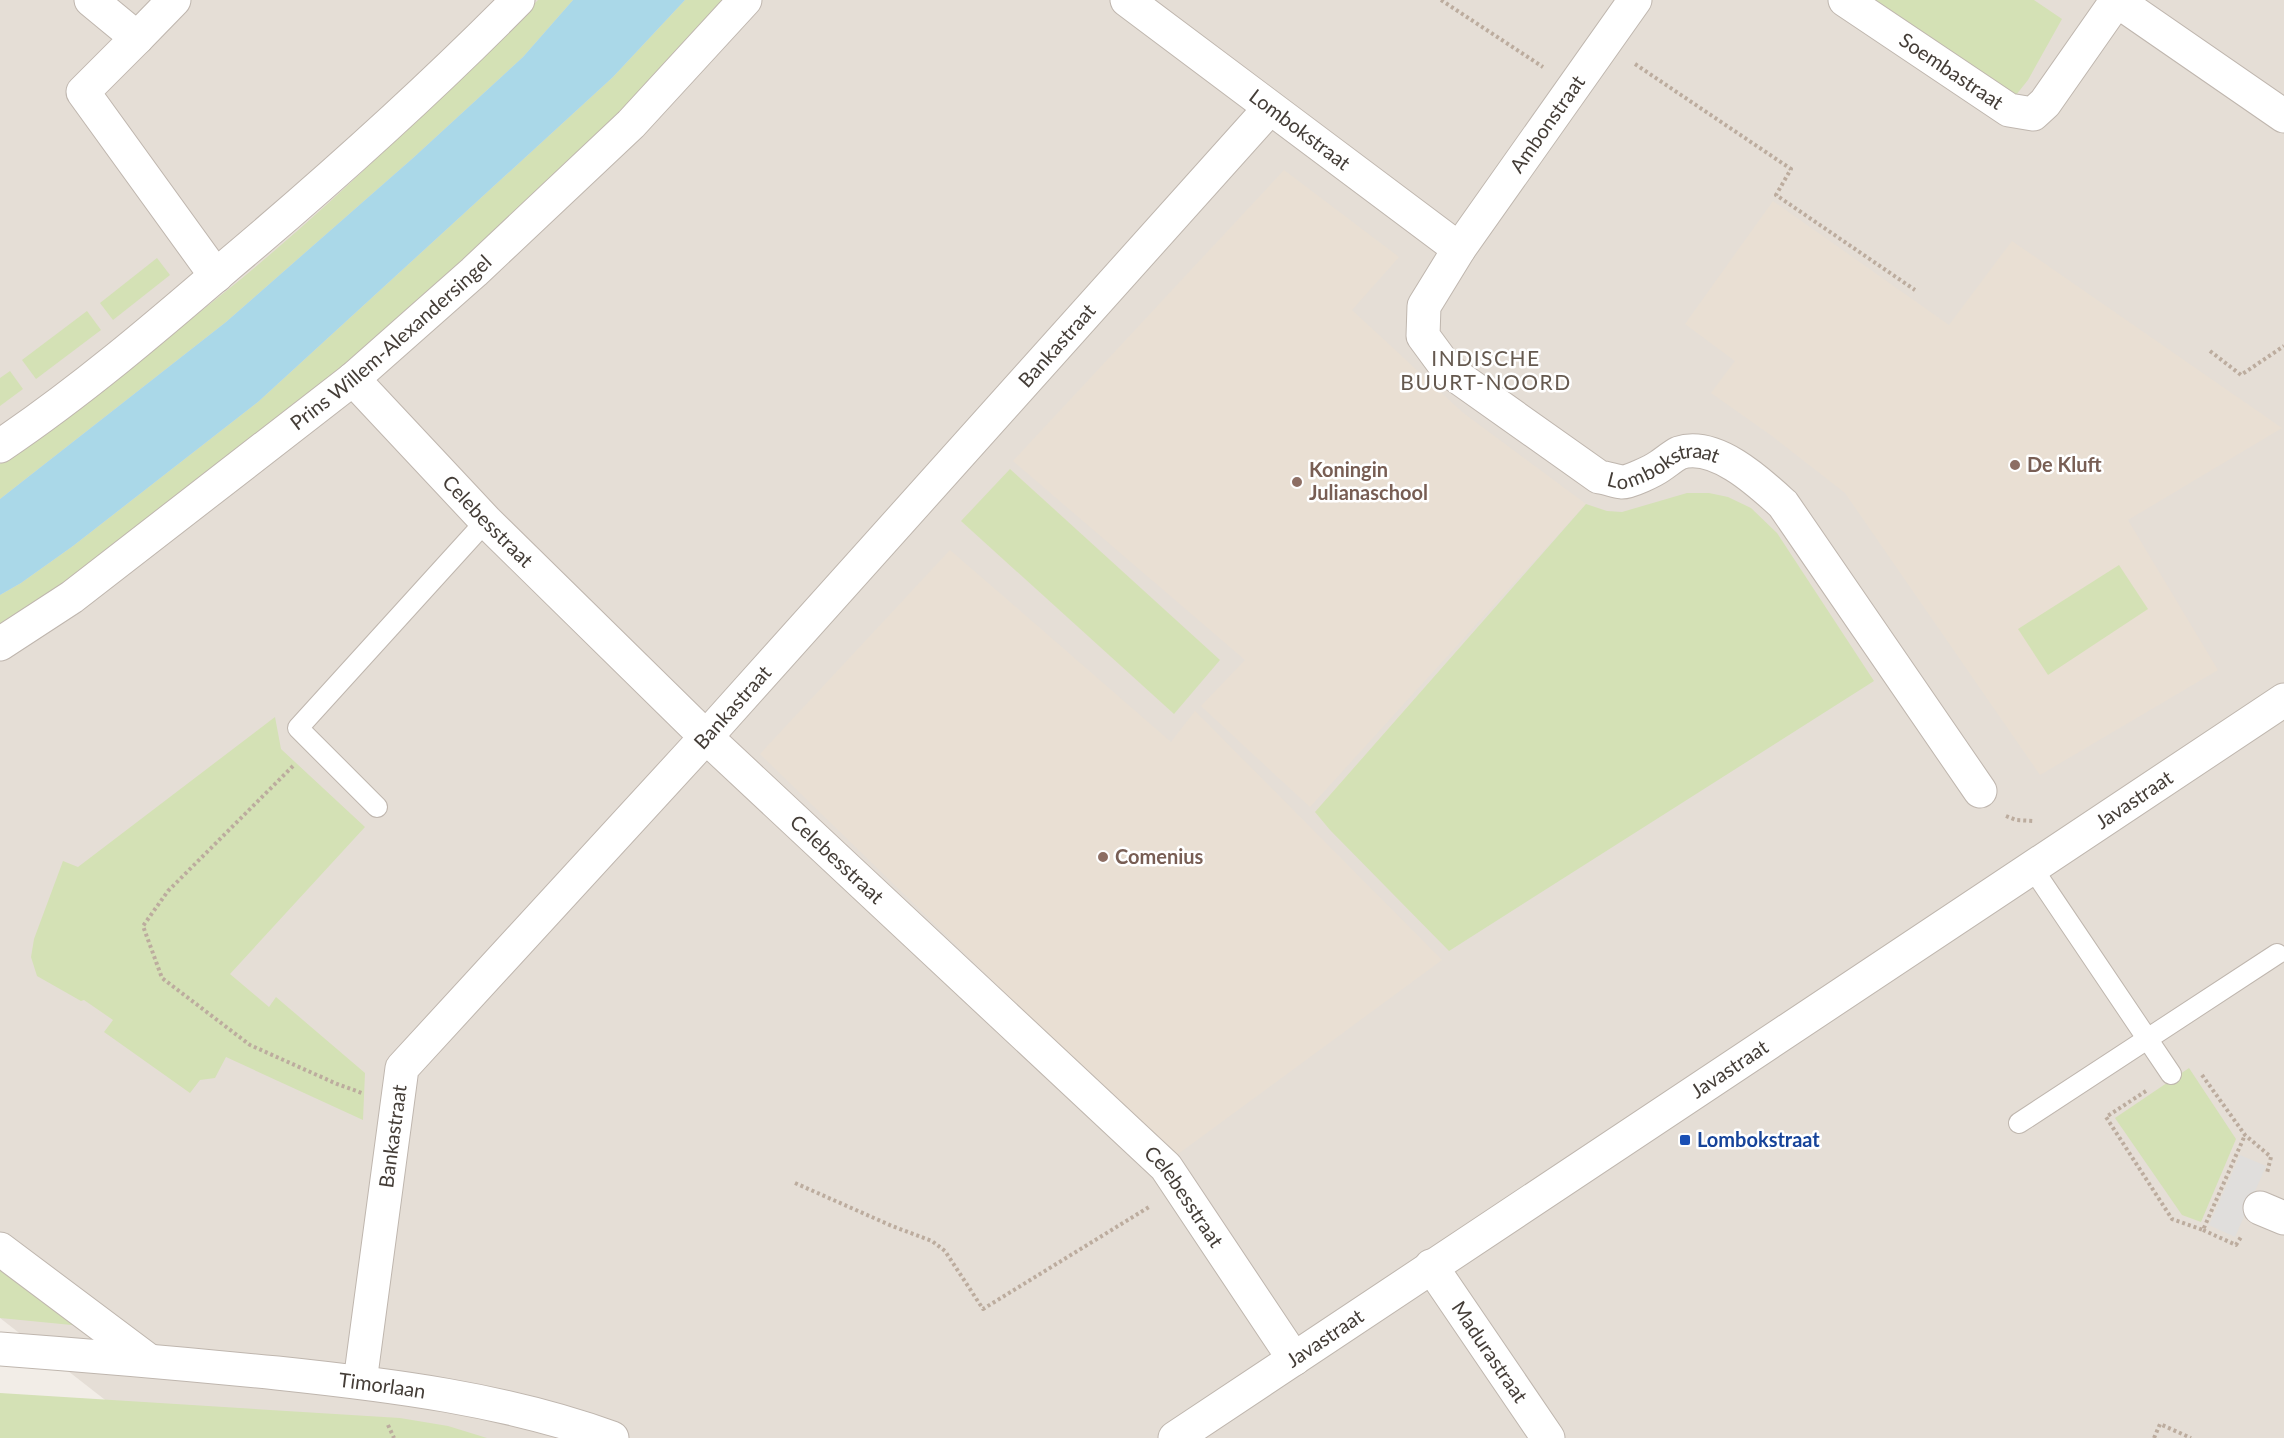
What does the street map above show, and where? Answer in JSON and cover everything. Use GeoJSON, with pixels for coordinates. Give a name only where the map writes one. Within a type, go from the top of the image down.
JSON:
{"type":"FeatureCollection","features":[{"type":"Feature","properties":{"kind":"street"},"geometry":{"type":"LineString","coordinates":[[91,0],[137,38]]}},
{"type":"Feature","properties":{"kind":"street"},"geometry":{"type":"LineString","coordinates":[[174,0],[83,92],[216,276]]}},
{"type":"Feature","properties":{"kind":"street"},"geometry":{"type":"LineString","coordinates":[[0,446],[136,344],[335,174],[452,66],[518,0]]}},
{"type":"Feature","properties":{"kind":"street","name":"Prins Willem-Alexandersingel"},"geometry":{"type":"LineString","coordinates":[[0,644],[72,597],[353,379],[474,272],[631,124],[745,0]]}},
{"type":"Feature","properties":{"kind":"street","name":"Lombokstraat"},"geometry":{"type":"LineString","coordinates":[[1127,0],[1459,249],[1424,306],[1423,336],[1448,370],[1599,477],[1624,482],[1658,468],[1679,454],[1695,451],[1713,454],[1762,485],[1783,504],[1980,791]]}},
{"type":"Feature","properties":{"kind":"street","name":"Ambonstraat"},"geometry":{"type":"LineString","coordinates":[[1459,249],[1635,0]]}},
{"type":"Feature","properties":{"kind":"street","name":"Soembastraat"},"geometry":{"type":"LineString","coordinates":[[1845,0],[2009,110],[2033,114],[2045,103],[2116,0],[2284,116]]}},
{"type":"Feature","properties":{"kind":"street","name":"Bankastraat"},"geometry":{"type":"LineString","coordinates":[[360,1382],[402,1068],[706,737],[1270,108]]}},
{"type":"Feature","properties":{"kind":"street","name":"Celebesstraat"},"geometry":{"type":"LineString","coordinates":[[353,379],[486,521],[706,737],[1166,1167],[1294,1359]]}},
{"type":"Feature","properties":{"kind":"street","name":"Javastraat"},"geometry":{"type":"LineString","coordinates":[[1175,1438],[2284,700]]}},
{"type":"Feature","properties":{"kind":"street"},"geometry":{"type":"LineString","coordinates":[[0,1249],[148,1360]]}},
{"type":"Feature","properties":{"kind":"street","name":"Madurastraat"},"geometry":{"type":"LineString","coordinates":[[1431,1266],[1548,1438]]}},
{"type":"Feature","properties":{"kind":"street","name":"Timorlaan"},"geometry":{"type":"LineString","coordinates":[[0,1349],[148,1360],[360,1382],[508,1408],[552,1418],[612,1438]]}},
{"type":"Feature","properties":{"kind":"lane"},"geometry":{"type":"LineString","coordinates":[[377,807],[298,728],[486,521]]}},
{"type":"Feature","properties":{"kind":"lane"},"geometry":{"type":"LineString","coordinates":[[2033,868],[2171,1074]]}},
{"type":"Feature","properties":{"kind":"lane"},"geometry":{"type":"LineString","coordinates":[[2019,1124],[2277,954]]}},
{"type":"Feature","properties":{"kind":"path"},"geometry":{"type":"LineString","coordinates":[[1441,0],[1573,87]]}},
{"type":"Feature","properties":{"kind":"path"},"geometry":{"type":"LineString","coordinates":[[1605,43],[1791,169],[1776,195],[1915,290]]}},
{"type":"Feature","properties":{"kind":"path"},"geometry":{"type":"LineString","coordinates":[[2210,351],[2241,375],[2284,346]]}},
{"type":"Feature","properties":{"kind":"path"},"geometry":{"type":"LineString","coordinates":[[314,745],[168,891],[143,926],[162,978],[250,1045],[337,1084]]}},
{"type":"Feature","properties":{"kind":"path"},"geometry":{"type":"LineString","coordinates":[[1980,791],[1999,812],[2016,820],[2031,820],[2043,824],[2061,850]]}},
{"type":"Feature","properties":{"kind":"path"},"geometry":{"type":"LineString","coordinates":[[2245,1135],[2203,1230],[2172,1219],[2106,1117],[2192,1060],[2245,1135],[2271,1157],[2272,1213]]}},
{"type":"Feature","properties":{"kind":"path"},"geometry":{"type":"LineString","coordinates":[[795,1183],[932,1241],[945,1251],[983,1309],[1180,1188]]}},
{"type":"Feature","properties":{"kind":"path"},"geometry":{"type":"LineString","coordinates":[[2154,1438],[2160,1425],[2191,1438]]}},
{"type":"Feature","properties":{"kind":"shaded area"},"geometry":{"type":"Polygon","coordinates":[[[0,0],[2284,0],[2284,1438],[154,1438],[0,1318],[0,0]]]}},
{"type":"Feature","properties":{"kind":"shaded area","name":"Koningin Julianaschool"},"geometry":{"type":"Polygon","coordinates":[[[1284,170],[1399,257],[1352,310],[1462,412],[1586,504],[1310,807],[1201,706],[1245,660],[1013,461],[1284,170]]]}},
{"type":"Feature","properties":{"kind":"shaded area","name":"De Kluft"},"geometry":{"type":"Polygon","coordinates":[[[1773,201],[1949,325],[2012,241],[2282,428],[2128,520],[2218,670],[2040,775],[1845,493],[1772,436],[1711,393],[1735,361],[1685,324],[1773,201]]]}},
{"type":"Feature","properties":{"kind":"shaded area","name":"Comenius"},"geometry":{"type":"Polygon","coordinates":[[[950,550],[1171,742],[1195,711],[1442,960],[1174,1157],[760,754],[950,550]]]}},
{"type":"Feature","properties":{"kind":"shaded area"},"geometry":{"type":"Polygon","coordinates":[[[2240,1155],[2266,1166],[2235,1237],[2209,1225],[2240,1155]]]}},
{"type":"Feature","properties":{"kind":"green space"},"geometry":{"type":"Polygon","coordinates":[[[538,0],[573,0],[523,57],[413,158],[226,322],[0,499],[0,464],[152,350],[280,246],[393,143],[538,0]]]}},
{"type":"Feature","properties":{"kind":"green space"},"geometry":{"type":"Polygon","coordinates":[[[685,0],[727,0],[624,112],[483,245],[316,394],[0,631],[0,595],[73,546],[258,402],[613,77],[685,0]]]}},
{"type":"Feature","properties":{"kind":"green space"},"geometry":{"type":"Polygon","coordinates":[[[1858,0],[2034,0],[2062,19],[2028,80],[2012,100],[1858,0]]]}},
{"type":"Feature","properties":{"kind":"green space"},"geometry":{"type":"Polygon","coordinates":[[[157,258],[170,275],[113,320],[100,303],[157,258]]]}},
{"type":"Feature","properties":{"kind":"green space"},"geometry":{"type":"Polygon","coordinates":[[[87,311],[101,330],[36,379],[22,360],[87,311]]]}},
{"type":"Feature","properties":{"kind":"green space"},"geometry":{"type":"Polygon","coordinates":[[[10,371],[23,389],[0,406],[0,378],[10,371]]]}},
{"type":"Feature","properties":{"kind":"green space"},"geometry":{"type":"Polygon","coordinates":[[[1010,469],[1220,660],[1174,714],[961,521],[1010,469]]]}},
{"type":"Feature","properties":{"kind":"green space"},"geometry":{"type":"Polygon","coordinates":[[[1687,493],[1709,493],[1728,497],[1751,508],[1777,533],[1874,681],[1449,951],[1315,812],[1586,504],[1607,511],[1622,512],[1687,493]]]}},
{"type":"Feature","properties":{"kind":"green space"},"geometry":{"type":"Polygon","coordinates":[[[2119,565],[2148,609],[2048,675],[2018,629],[2119,565]]]}},
{"type":"Feature","properties":{"kind":"green space"},"geometry":{"type":"Polygon","coordinates":[[[275,717],[281,749],[365,827],[230,974],[269,1007],[276,997],[365,1073],[363,1120],[226,1057],[215,1078],[200,1080],[190,1093],[104,1032],[113,1020],[84,1000],[81,1001],[37,976],[31,957],[34,939],[63,861],[78,867],[275,717]]]}},
{"type":"Feature","properties":{"kind":"green space"},"geometry":{"type":"Polygon","coordinates":[[[2189,1068],[2236,1139],[2201,1222],[2182,1215],[2115,1118],[2189,1068]]]}},
{"type":"Feature","properties":{"kind":"green space"},"geometry":{"type":"Polygon","coordinates":[[[0,1257],[82,1326],[0,1318],[0,1257]]]}},
{"type":"Feature","properties":{"kind":"green space"},"geometry":{"type":"Polygon","coordinates":[[[0,1393],[400,1418],[448,1426],[487,1438],[0,1438],[0,1393]]]}},
{"type":"Feature","properties":{"kind":"water"},"geometry":{"type":"Polygon","coordinates":[[[573,0],[685,0],[613,77],[258,402],[73,546],[0,595],[0,499],[226,322],[413,158],[523,57],[573,0]]]}},
{"type":"Feature","properties":{"kind":"place","name":"De Kluft"},"geometry":{"type":"Point","coordinates":[2015,465]}},
{"type":"Feature","properties":{"kind":"place","name":"Koningin Julianaschool"},"geometry":{"type":"Point","coordinates":[1297,482]}},
{"type":"Feature","properties":{"kind":"place","name":"Comenius"},"geometry":{"type":"Point","coordinates":[1103,857]}},
{"type":"Feature","properties":{"kind":"place","name":"Lombokstraat"},"geometry":{"type":"Point","coordinates":[1685,1140]}},
{"type":"Feature","properties":{"kind":"district","name":"INDISCHE BUURT-NOORD"},"geometry":{"type":"Point","coordinates":[1486,371]}}]}
